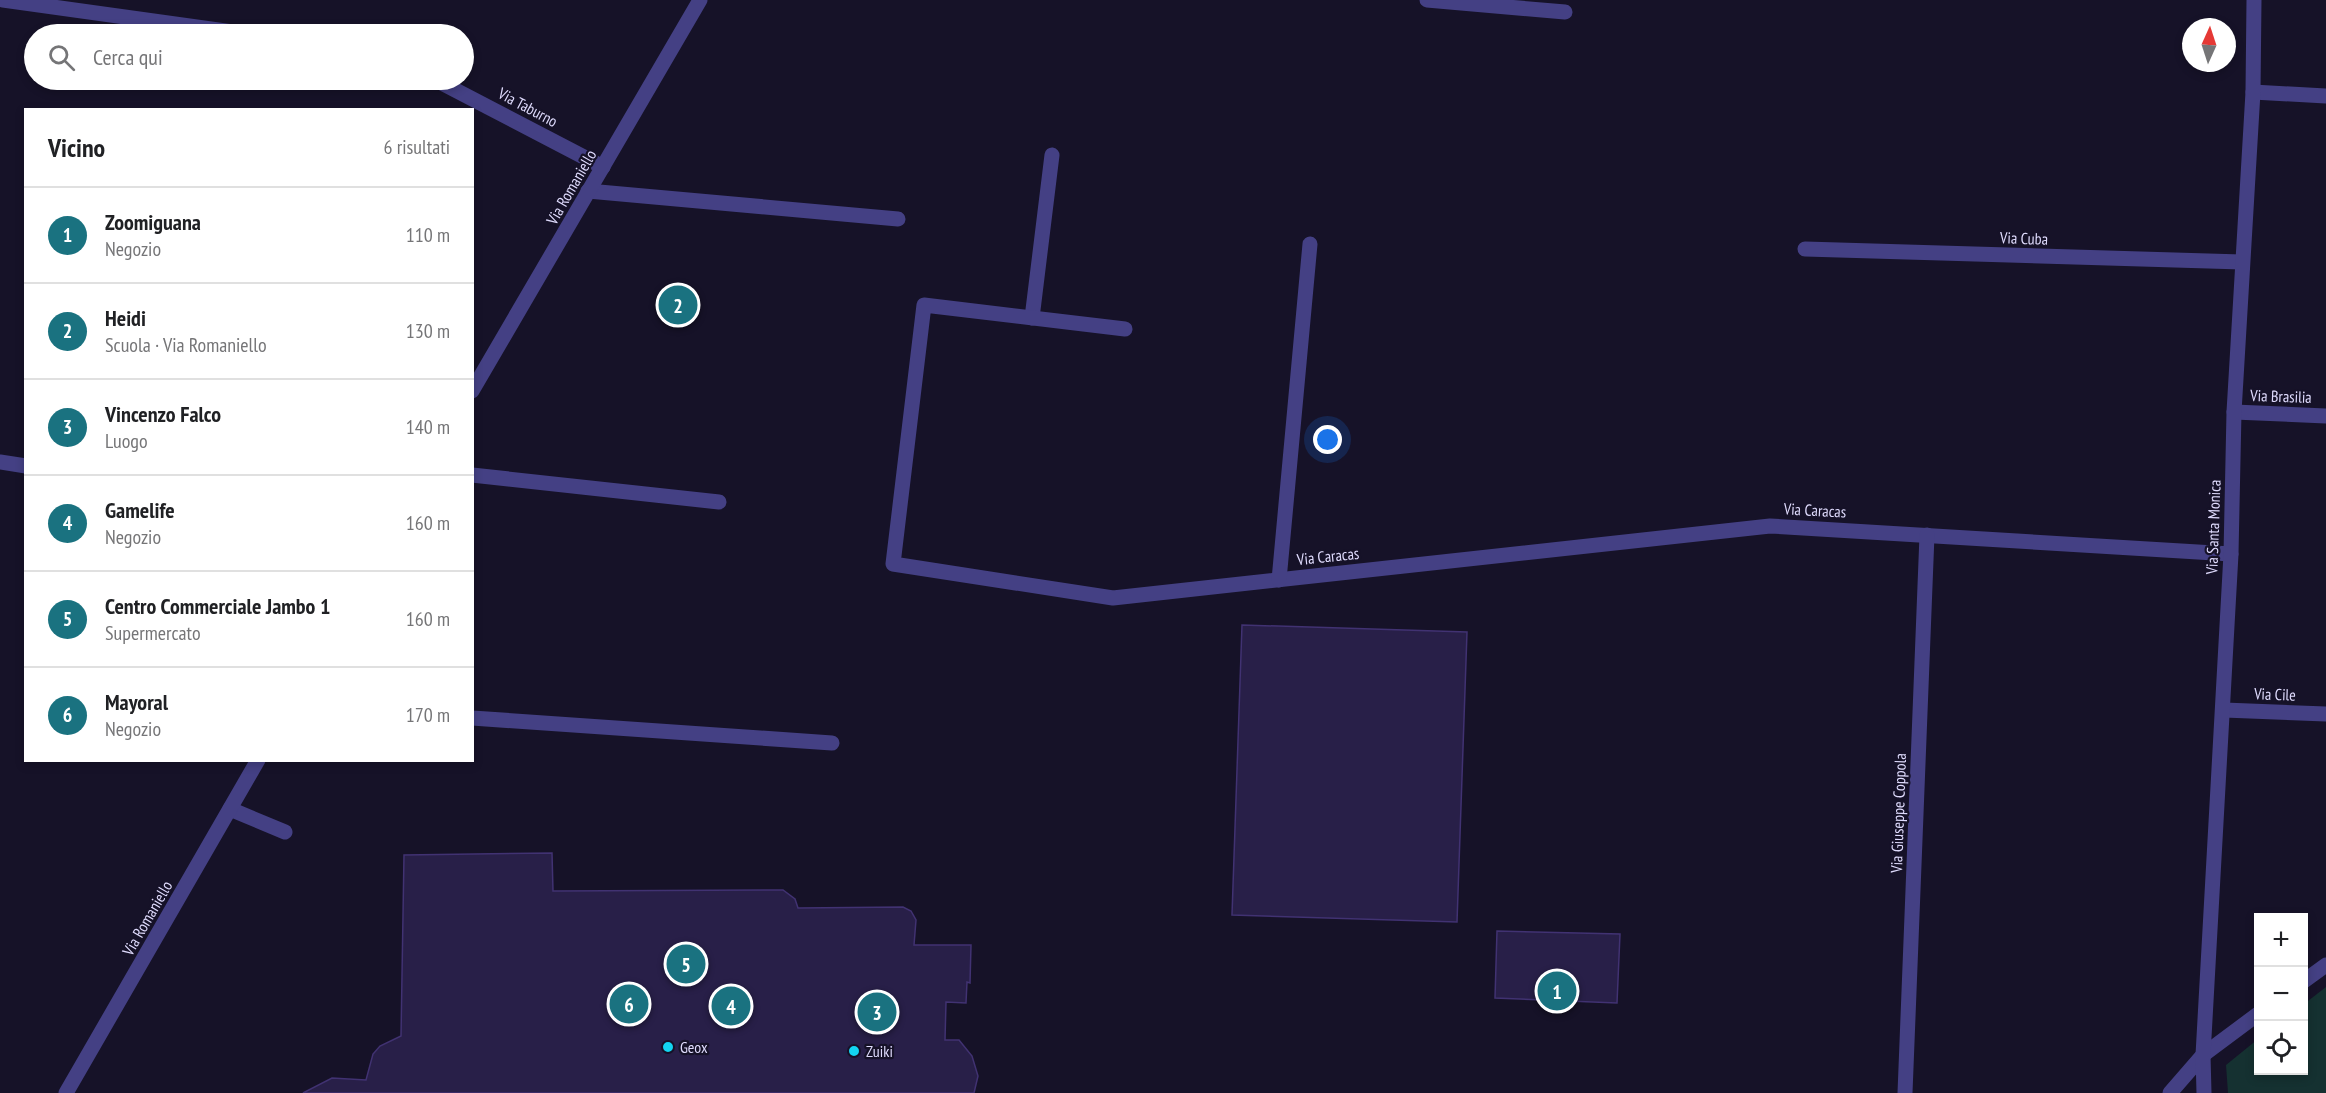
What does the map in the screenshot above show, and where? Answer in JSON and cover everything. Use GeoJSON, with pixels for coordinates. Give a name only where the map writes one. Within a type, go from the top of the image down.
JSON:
{"type":"FeatureCollection","features":[{"type":"Feature","properties":{"kind":"street"},"geometry":{"type":"LineString","coordinates":[[3,0],[175,24]]}},
{"type":"Feature","properties":{"kind":"street","name":"Via Romaniello"},"geometry":{"type":"LineString","coordinates":[[474,389],[700,0]]}},
{"type":"Feature","properties":{"kind":"street"},"geometry":{"type":"LineString","coordinates":[[1427,0],[1565,12]]}},
{"type":"Feature","properties":{"kind":"street","name":"Via Santa Monica"},"geometry":{"type":"LineString","coordinates":[[2204,1093],[2203,1055],[2231,554],[2234,412],[2253,92],[2254,0]]}},
{"type":"Feature","properties":{"kind":"street","name":"Via Taburno"},"geometry":{"type":"LineString","coordinates":[[455,90],[603,166]]}},
{"type":"Feature","properties":{"kind":"street"},"geometry":{"type":"LineString","coordinates":[[2253,92],[2326,96]]}},
{"type":"Feature","properties":{"kind":"street"},"geometry":{"type":"LineString","coordinates":[[1032,318],[1052,155]]}},
{"type":"Feature","properties":{"kind":"street"},"geometry":{"type":"LineString","coordinates":[[588,191],[898,219]]}},
{"type":"Feature","properties":{"kind":"street"},"geometry":{"type":"LineString","coordinates":[[1280,580],[1310,244]]}},
{"type":"Feature","properties":{"kind":"street","name":"Via Cuba"},"geometry":{"type":"LineString","coordinates":[[1805,249],[2242,262]]}},
{"type":"Feature","properties":{"kind":"street","name":"Via Caracas"},"geometry":{"type":"LineString","coordinates":[[1125,329],[924,305],[893,564],[1113,598],[1770,526],[2231,554]]}},
{"type":"Feature","properties":{"kind":"street","name":"Via Brasilia"},"geometry":{"type":"LineString","coordinates":[[2234,412],[2326,416]]}},
{"type":"Feature","properties":{"kind":"street"},"geometry":{"type":"LineString","coordinates":[[0,462],[24,466]]}},
{"type":"Feature","properties":{"kind":"street"},"geometry":{"type":"LineString","coordinates":[[474,475],[719,502]]}},
{"type":"Feature","properties":{"kind":"street","name":"Via Giuseppe Coppola"},"geometry":{"type":"LineString","coordinates":[[1905,1093],[1927,535]]}},
{"type":"Feature","properties":{"kind":"street","name":"Via Cile"},"geometry":{"type":"LineString","coordinates":[[2224,710],[2326,714]]}},
{"type":"Feature","properties":{"kind":"street"},"geometry":{"type":"LineString","coordinates":[[474,718],[832,743]]}},
{"type":"Feature","properties":{"kind":"street","name":"Via Romaniello"},"geometry":{"type":"LineString","coordinates":[[66,1093],[257,762]]}},
{"type":"Feature","properties":{"kind":"street"},"geometry":{"type":"LineString","coordinates":[[230,809],[285,832]]}},
{"type":"Feature","properties":{"kind":"street"},"geometry":{"type":"LineString","coordinates":[[2308,978],[2326,965]]}},
{"type":"Feature","properties":{"kind":"street"},"geometry":{"type":"LineString","coordinates":[[2170,1093],[2203,1055],[2254,1018]]}},
{"type":"Feature","properties":{"kind":"green space"},"geometry":{"type":"Polygon","coordinates":[[[2326,987],[2326,1093],[2228,1093],[2226,1065],[2254,1042],[2254,1075],[2308,1075],[2308,1001],[2326,987]]]}},
{"type":"Feature","properties":{"kind":"building"},"geometry":{"type":"Polygon","coordinates":[[[1242,625],[1467,632],[1457,922],[1232,915],[1242,625]]]}},
{"type":"Feature","properties":{"kind":"building"},"geometry":{"type":"Polygon","coordinates":[[[552,853],[553,891],[783,890],[795,899],[798,908],[903,907],[911,911],[916,920],[914,945],[971,945],[970,983],[967,982],[966,1003],[946,1002],[945,1040],[959,1040],[972,1056],[978,1076],[974,1093],[303,1093],[332,1078],[366,1080],[373,1054],[380,1046],[401,1036],[404,855],[552,853]]]}},
{"type":"Feature","properties":{"kind":"building"},"geometry":{"type":"Polygon","coordinates":[[[1497,931],[1620,934],[1617,1003],[1495,998],[1497,931]]]}},
{"type":"Feature","properties":{"kind":"place","name":"Heidi"},"geometry":{"type":"Point","coordinates":[678,305]}},
{"type":"Feature","properties":{"kind":"place","name":"Centro Commerciale Jambo 1"},"geometry":{"type":"Point","coordinates":[686,964]}},
{"type":"Feature","properties":{"kind":"place","name":"Zoomiguana"},"geometry":{"type":"Point","coordinates":[1557,991]}},
{"type":"Feature","properties":{"kind":"place","name":"Mayoral"},"geometry":{"type":"Point","coordinates":[629,1004]}},
{"type":"Feature","properties":{"kind":"place","name":"Gamelife"},"geometry":{"type":"Point","coordinates":[731,1006]}},
{"type":"Feature","properties":{"kind":"place","name":"Vincenzo Falco"},"geometry":{"type":"Point","coordinates":[877,1012]}},
{"type":"Feature","properties":{"kind":"place","name":"Geox"},"geometry":{"type":"Point","coordinates":[668,1047]}},
{"type":"Feature","properties":{"kind":"place","name":"Zuiki"},"geometry":{"type":"Point","coordinates":[854,1051]}}]}
